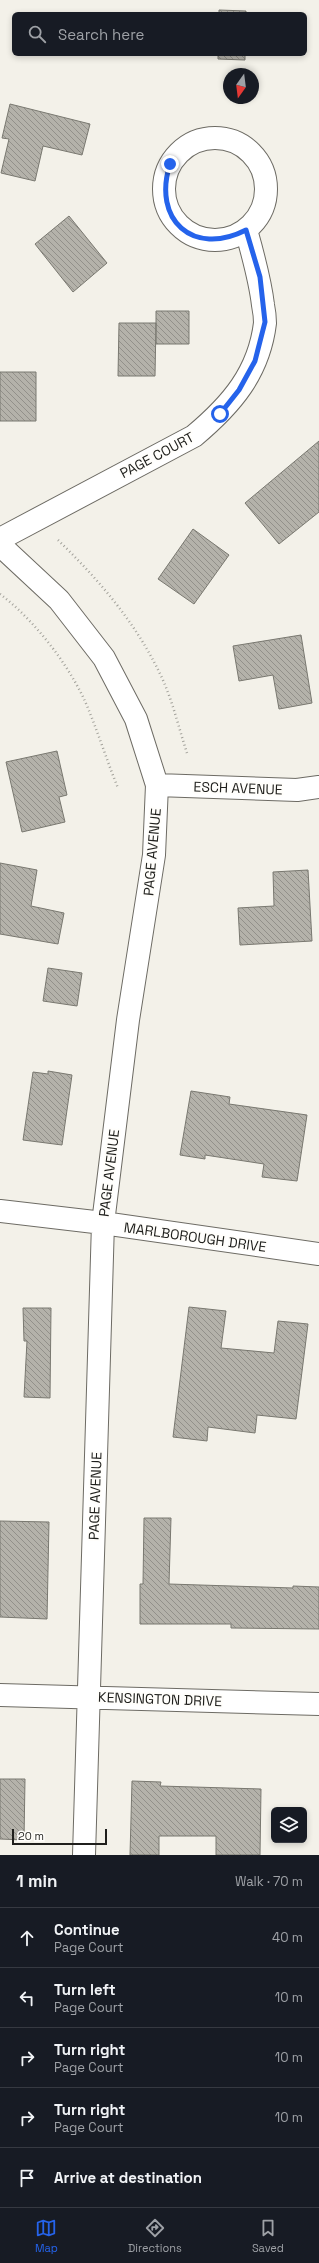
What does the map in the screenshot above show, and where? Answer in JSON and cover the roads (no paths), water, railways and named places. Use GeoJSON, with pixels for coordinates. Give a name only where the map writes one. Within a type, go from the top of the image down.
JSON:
{"type":"FeatureCollection","features":[{"type":"Feature","properties":{"kind":"street"},"geometry":{"type":"LineString","coordinates":[[210,138],[227,138],[243,145],[255,156],[264,170],[267,187],[265,204],[258,219],[246,230],[230,238],[213,241],[196,237],[181,228],[170,214],[164,198],[164,181],[170,164],[180,151],[194,142],[210,138]]}},
{"type":"Feature","properties":{"kind":"street","name":"PAGE COURT"},"geometry":{"type":"LineString","coordinates":[[0,539],[194,436],[220,414],[239,390],[255,361],[265,322],[260,277],[246,230]]}},
{"type":"Feature","properties":{"kind":"street","name":"PAGE AVENUE"},"geometry":{"type":"LineString","coordinates":[[0,545],[59,600],[104,658],[136,719],[157,785],[154,855],[128,1020],[103,1223],[84,1855]]}},
{"type":"Feature","properties":{"kind":"street","name":"ESCH AVENUE"},"geometry":{"type":"LineString","coordinates":[[157,785],[297,790],[319,787]]}},
{"type":"Feature","properties":{"kind":"street","name":"MARLBOROUGH DRIVE"},"geometry":{"type":"LineString","coordinates":[[0,1211],[103,1223],[319,1254]]}},
{"type":"Feature","properties":{"kind":"street","name":"KENSINGTON DRIVE"},"geometry":{"type":"LineString","coordinates":[[0,1695],[319,1704]]}}]}
